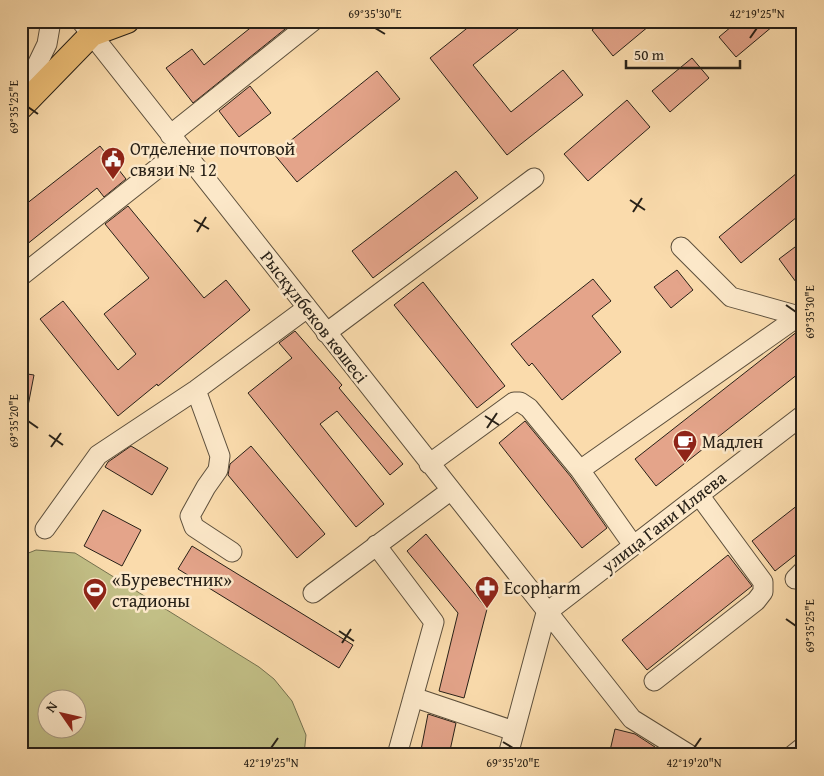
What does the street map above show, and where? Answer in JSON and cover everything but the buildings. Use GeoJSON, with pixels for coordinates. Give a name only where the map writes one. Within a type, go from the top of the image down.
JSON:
{"type":"FeatureCollection","features":[{"type":"Feature","properties":{"kind":"main road"},"geometry":{"type":"LineString","coordinates":[[21,107],[90,26],[127,21]]}},
{"type":"Feature","properties":{"kind":"street"},"geometry":{"type":"LineString","coordinates":[[21,98],[47,44],[51,21]]}},
{"type":"Feature","properties":{"kind":"street"},"geometry":{"type":"LineString","coordinates":[[170,135],[313,21]]}},
{"type":"Feature","properties":{"kind":"street","name":"Рысқұлбеков көшесі"},"geometry":{"type":"LineString","coordinates":[[90,26],[170,135],[546,613],[632,719],[690,755]]}},
{"type":"Feature","properties":{"kind":"street"},"geometry":{"type":"LineString","coordinates":[[21,276],[182,150]]}},
{"type":"Feature","properties":{"kind":"street"},"geometry":{"type":"LineString","coordinates":[[326,333],[534,178]]}},
{"type":"Feature","properties":{"kind":"street"},"geometry":{"type":"LineString","coordinates":[[681,247],[731,297],[801,318]]}},
{"type":"Feature","properties":{"kind":"street"},"geometry":{"type":"LineString","coordinates":[[46,529],[98,455],[196,390],[307,308]]}},
{"type":"Feature","properties":{"kind":"street"},"geometry":{"type":"LineString","coordinates":[[580,470],[801,318]]}},
{"type":"Feature","properties":{"kind":"street"},"geometry":{"type":"LineString","coordinates":[[196,390],[220,456],[218,470],[190,516],[194,527],[232,552]]}},
{"type":"Feature","properties":{"kind":"street"},"geometry":{"type":"LineString","coordinates":[[429,464],[514,402],[520,402],[529,408],[580,470],[634,545]]}},
{"type":"Feature","properties":{"kind":"street","name":"улица Гани Иляева"},"geometry":{"type":"LineString","coordinates":[[546,613],[803,414]]}},
{"type":"Feature","properties":{"kind":"street"},"geometry":{"type":"LineString","coordinates":[[313,593],[450,491]]}},
{"type":"Feature","properties":{"kind":"street"},"geometry":{"type":"LineString","coordinates":[[654,681],[756,602],[763,592],[763,582],[699,495]]}},
{"type":"Feature","properties":{"kind":"street"},"geometry":{"type":"LineString","coordinates":[[376,545],[434,622],[398,755]]}},
{"type":"Feature","properties":{"kind":"street"},"geometry":{"type":"LineString","coordinates":[[508,755],[546,613]]}},
{"type":"Feature","properties":{"kind":"street"},"geometry":{"type":"LineString","coordinates":[[413,697],[514,731]]}},
{"type":"Feature","properties":{"kind":"street"},"geometry":{"type":"LineString","coordinates":[[793,755],[803,747]]}},
{"type":"Feature","properties":{"kind":"shaded area","name":"«Буревестник» стадионы"},"geometry":{"type":"Polygon","coordinates":[[[36,550],[75,553],[259,667],[274,679],[292,701],[306,735],[304,755],[36,755],[21,746],[21,556],[36,550]]]}},
{"type":"Feature","properties":{"kind":"place","name":"Отделение почтовой связи № 12"},"geometry":{"type":"Point","coordinates":[113,180]}},
{"type":"Feature","properties":{"kind":"place","name":"Мадлен"},"geometry":{"type":"Point","coordinates":[685,463]}},
{"type":"Feature","properties":{"kind":"place","name":"Ecopharm"},"geometry":{"type":"Point","coordinates":[487,609]}},
{"type":"Feature","properties":{"kind":"place","name":"«Буревестник» стадионы"},"geometry":{"type":"Point","coordinates":[95,611]}}]}
